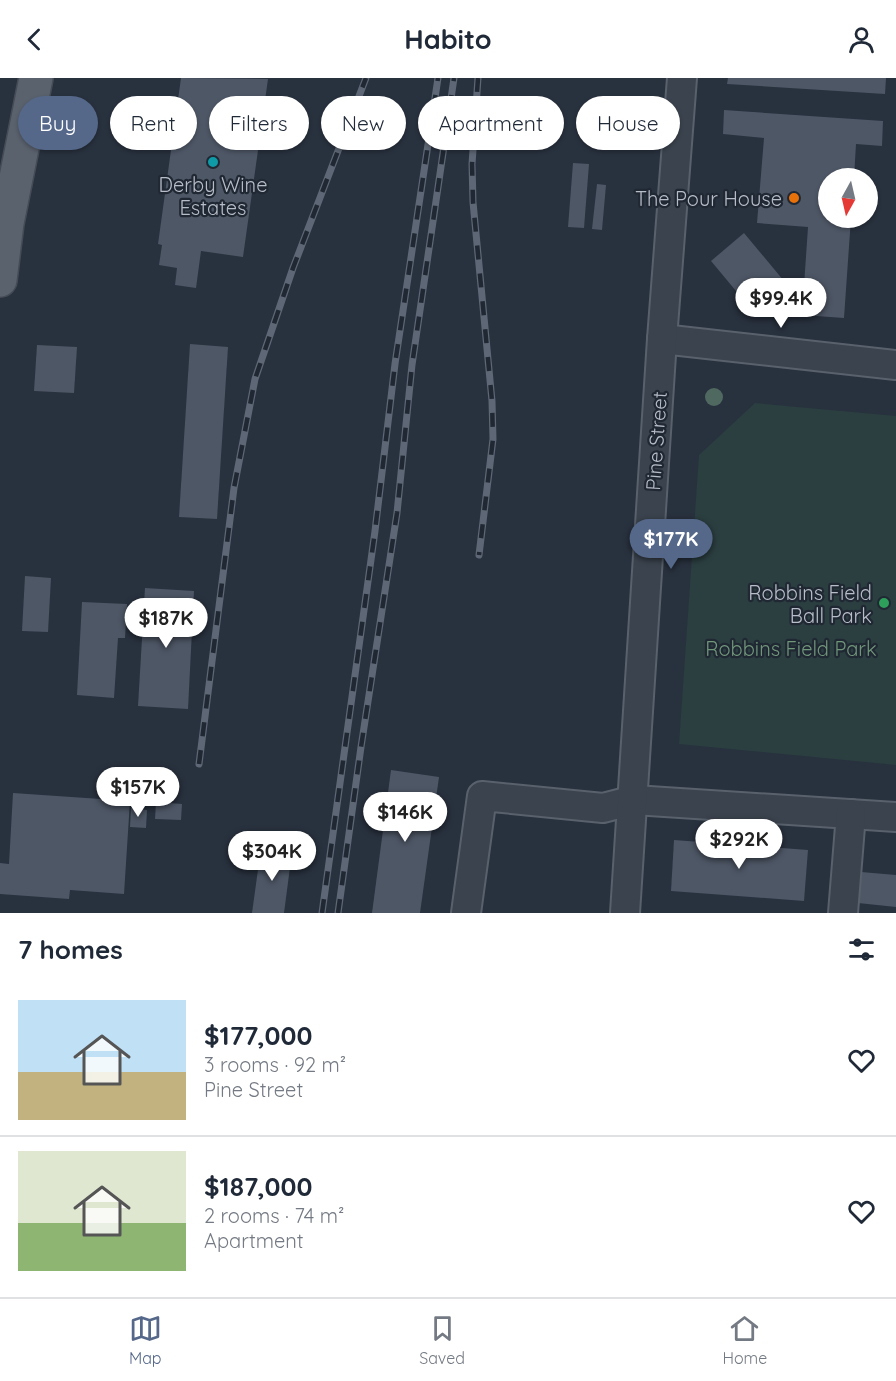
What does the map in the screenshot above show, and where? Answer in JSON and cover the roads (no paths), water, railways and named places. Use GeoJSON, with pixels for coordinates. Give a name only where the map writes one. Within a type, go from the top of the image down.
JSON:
{"type":"FeatureCollection","features":[{"type":"Feature","properties":{"kind":"main road"},"geometry":{"type":"LineString","coordinates":[[0,280],[7,223],[36,78]]}},
{"type":"Feature","properties":{"kind":"street","name":"Pine Street"},"geometry":{"type":"LineString","coordinates":[[625,913],[662,339],[682,78]]}},
{"type":"Feature","properties":{"kind":"street"},"geometry":{"type":"LineString","coordinates":[[662,339],[896,365]]}},
{"type":"Feature","properties":{"kind":"street"},"geometry":{"type":"LineString","coordinates":[[466,913],[482,796],[603,808],[634,800],[896,817]]}},
{"type":"Feature","properties":{"kind":"street"},"geometry":{"type":"LineString","coordinates":[[843,913],[850,813]]}},
{"type":"Feature","properties":{"kind":"railway"},"geometry":{"type":"LineString","coordinates":[[199,764],[234,488],[255,379],[293,268],[366,78]]}},
{"type":"Feature","properties":{"kind":"railway"},"geometry":{"type":"LineString","coordinates":[[322,913],[375,531],[395,364],[438,78]]}},
{"type":"Feature","properties":{"kind":"railway"},"geometry":{"type":"LineString","coordinates":[[338,913],[397,513],[412,365],[454,78]]}},
{"type":"Feature","properties":{"kind":"railway"},"geometry":{"type":"LineString","coordinates":[[478,78],[472,164],[473,202],[492,401],[493,439],[479,555]]}},
{"type":"Feature","properties":{"kind":"place","name":"Derby Wine Estates"},"geometry":{"type":"Point","coordinates":[213,162]}},
{"type":"Feature","properties":{"kind":"place","name":"The Pour House"},"geometry":{"type":"Point","coordinates":[794,198]}},
{"type":"Feature","properties":{"kind":"place","name":"Robbins Field Ball Park"},"geometry":{"type":"Point","coordinates":[884,603]}},
{"type":"Feature","properties":{"kind":"park label","name":"Robbins Field Park"},"geometry":{"type":"Point","coordinates":[791,648]}}]}
